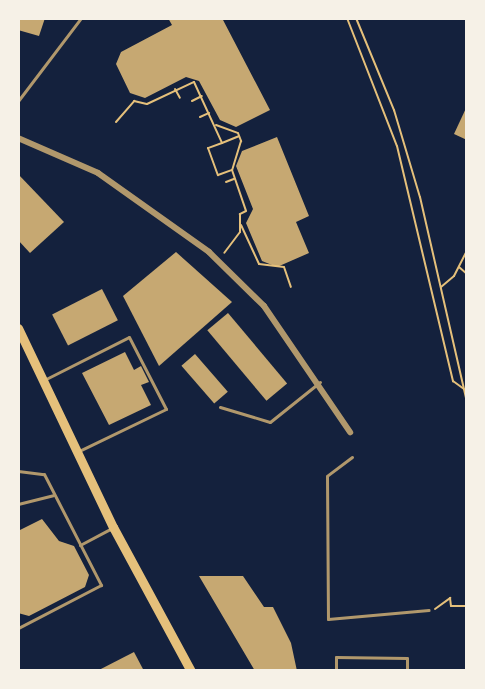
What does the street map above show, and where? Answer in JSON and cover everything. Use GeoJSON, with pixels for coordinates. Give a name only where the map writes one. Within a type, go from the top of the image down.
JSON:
{"type":"FeatureCollection","features":[{"type":"Feature","properties":{"kind":"main road"},"geometry":{"type":"LineString","coordinates":[[18,328],[113,527],[191,671]]}},
{"type":"Feature","properties":{"kind":"street"},"geometry":{"type":"LineString","coordinates":[[18,138],[98,173],[191,238],[264,306],[320,382],[351,432]]}},
{"type":"Feature","properties":{"kind":"lane"},"geometry":{"type":"LineString","coordinates":[[18,102],[81,18]]}},
{"type":"Feature","properties":{"kind":"lane"},"geometry":{"type":"LineString","coordinates":[[43,381],[129,337],[166,409],[76,452]]}},
{"type":"Feature","properties":{"kind":"lane"},"geometry":{"type":"LineString","coordinates":[[220,407],[270,422],[320,382]]}},
{"type":"Feature","properties":{"kind":"lane"},"geometry":{"type":"LineString","coordinates":[[352,457],[327,476],[328,619],[429,610]]}},
{"type":"Feature","properties":{"kind":"lane"},"geometry":{"type":"LineString","coordinates":[[18,471],[44,474],[101,585],[18,628]]}},
{"type":"Feature","properties":{"kind":"lane"},"geometry":{"type":"LineString","coordinates":[[18,504],[53,495]]}},
{"type":"Feature","properties":{"kind":"lane"},"geometry":{"type":"LineString","coordinates":[[80,545],[113,527]]}},
{"type":"Feature","properties":{"kind":"lane"},"geometry":{"type":"LineString","coordinates":[[336,671],[336,657],[407,658],[407,671]]}},
{"type":"Feature","properties":{"kind":"path"},"geometry":{"type":"LineString","coordinates":[[347,18],[397,146],[453,381],[464,389]]}},
{"type":"Feature","properties":{"kind":"path"},"geometry":{"type":"LineString","coordinates":[[356,18],[394,110],[441,286],[467,403]]}},
{"type":"Feature","properties":{"kind":"path"},"geometry":{"type":"LineString","coordinates":[[116,122],[134,101],[147,104],[194,82],[222,143]]}},
{"type":"Feature","properties":{"kind":"path"},"geometry":{"type":"LineString","coordinates":[[175,89],[180,99]]}},
{"type":"Feature","properties":{"kind":"path"},"geometry":{"type":"LineString","coordinates":[[192,101],[202,96]]}},
{"type":"Feature","properties":{"kind":"path"},"geometry":{"type":"LineString","coordinates":[[200,117],[210,113]]}},
{"type":"Feature","properties":{"kind":"path"},"geometry":{"type":"LineString","coordinates":[[214,124],[239,136]]}},
{"type":"Feature","properties":{"kind":"path"},"geometry":{"type":"LineString","coordinates":[[232,170],[218,175],[208,148],[239,136]]}},
{"type":"Feature","properties":{"kind":"path"},"geometry":{"type":"LineString","coordinates":[[239,136],[232,170],[246,211],[240,214],[241,225],[259,264],[284,267],[291,287]]}},
{"type":"Feature","properties":{"kind":"path"},"geometry":{"type":"LineString","coordinates":[[225,182],[234,178]]}},
{"type":"Feature","properties":{"kind":"path"},"geometry":{"type":"LineString","coordinates":[[224,253],[241,225]]}},
{"type":"Feature","properties":{"kind":"path"},"geometry":{"type":"LineString","coordinates":[[441,286],[459,267],[467,250]]}},
{"type":"Feature","properties":{"kind":"path"},"geometry":{"type":"LineString","coordinates":[[459,267],[467,274]]}},
{"type":"Feature","properties":{"kind":"path"},"geometry":{"type":"LineString","coordinates":[[429,610],[442,607],[441,600],[450,598],[452,606],[467,606]]}},
{"type":"Feature","properties":{"kind":"building"},"geometry":{"type":"Polygon","coordinates":[[[18,18],[45,18],[39,36],[18,30],[18,18]]]}},
{"type":"Feature","properties":{"kind":"building"},"geometry":{"type":"Polygon","coordinates":[[[168,18],[222,18],[270,110],[236,127],[220,120],[199,81],[186,77],[145,98],[130,93],[116,64],[121,52],[172,25],[168,18]]]}},
{"type":"Feature","properties":{"kind":"building"},"geometry":{"type":"Polygon","coordinates":[[[467,106],[467,140],[454,134],[467,106]]]}},
{"type":"Feature","properties":{"kind":"building"},"geometry":{"type":"Polygon","coordinates":[[[277,137],[309,216],[296,222],[309,253],[277,267],[262,261],[246,223],[253,209],[236,166],[242,151],[277,137]]]}},
{"type":"Feature","properties":{"kind":"building"},"geometry":{"type":"Polygon","coordinates":[[[18,174],[64,222],[30,253],[18,240],[18,174]]]}},
{"type":"Feature","properties":{"kind":"building"},"geometry":{"type":"Polygon","coordinates":[[[176,252],[232,302],[159,366],[123,296],[176,252]]]}},
{"type":"Feature","properties":{"kind":"building"},"geometry":{"type":"Polygon","coordinates":[[[102,289],[118,320],[68,346],[52,314],[102,289]]]}},
{"type":"Feature","properties":{"kind":"building"},"geometry":{"type":"Polygon","coordinates":[[[228,313],[287,383],[266,401],[207,330],[228,313]]]}},
{"type":"Feature","properties":{"kind":"building"},"geometry":{"type":"Polygon","coordinates":[[[125,352],[134,370],[141,366],[149,382],[141,385],[151,405],[109,425],[82,373],[125,352]]]}},
{"type":"Feature","properties":{"kind":"building"},"geometry":{"type":"Polygon","coordinates":[[[195,354],[228,392],[214,404],[181,366],[195,354]]]}},
{"type":"Feature","properties":{"kind":"building"},"geometry":{"type":"Polygon","coordinates":[[[42,519],[59,541],[74,546],[89,575],[85,587],[29,616],[18,613],[18,531],[42,519]]]}},
{"type":"Feature","properties":{"kind":"building"},"geometry":{"type":"Polygon","coordinates":[[[199,576],[243,576],[264,607],[273,607],[291,643],[297,671],[255,671],[199,576]]]}},
{"type":"Feature","properties":{"kind":"building"},"geometry":{"type":"Polygon","coordinates":[[[134,652],[144,671],[97,671],[134,652]]]}}]}
